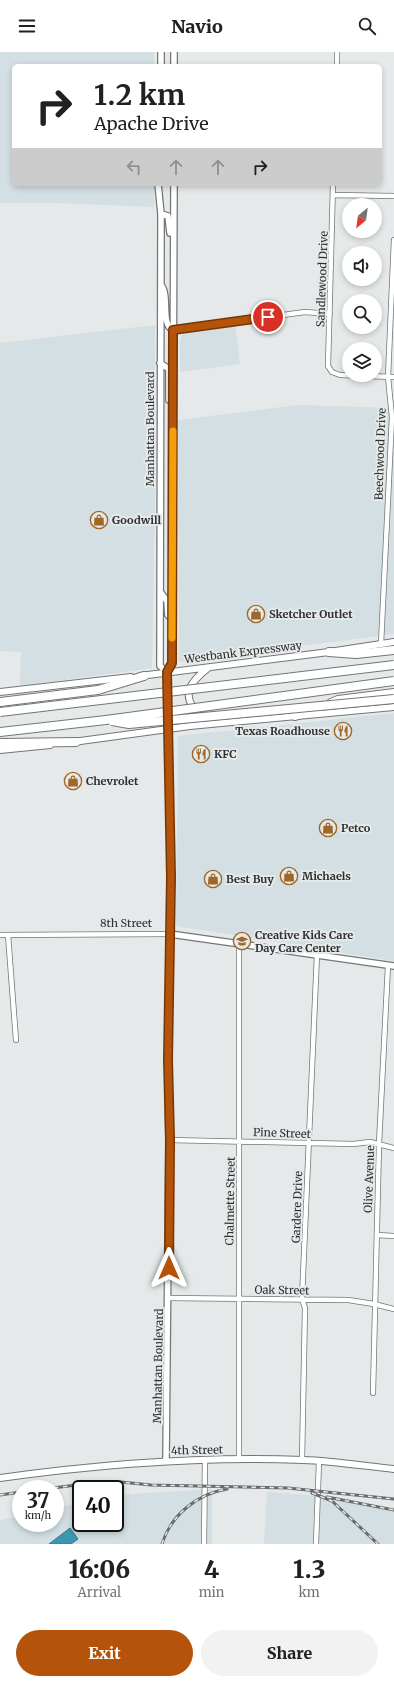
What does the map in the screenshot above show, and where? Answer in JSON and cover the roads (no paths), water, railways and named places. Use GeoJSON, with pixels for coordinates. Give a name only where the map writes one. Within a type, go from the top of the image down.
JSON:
{"type":"FeatureCollection","features":[{"type":"Feature","properties":{"kind":"highway"},"geometry":{"type":"LineString","coordinates":[[329,652],[356,654],[381,648],[394,650]]}},
{"type":"Feature","properties":{"kind":"highway"},"geometry":{"type":"LineString","coordinates":[[0,712],[394,665]]}},
{"type":"Feature","properties":{"kind":"highway"},"geometry":{"type":"LineString","coordinates":[[0,702],[98,690],[144,676]]}},
{"type":"Feature","properties":{"kind":"highway"},"geometry":{"type":"LineString","coordinates":[[0,732],[106,720],[394,681]]}},
{"type":"Feature","properties":{"kind":"highway"},"geometry":{"type":"LineString","coordinates":[[295,716],[338,700],[394,693]]}},
{"type":"Feature","properties":{"kind":"highway"},"geometry":{"type":"LineString","coordinates":[[106,720],[129,724],[394,699]]}},
{"type":"Feature","properties":{"kind":"highway"},"geometry":{"type":"LineString","coordinates":[[1,745],[76,742]]}},
{"type":"Feature","properties":{"kind":"main road"},"geometry":{"type":"LineString","coordinates":[[381,648],[394,642]]}},
{"type":"Feature","properties":{"kind":"main road","name":"Westbank Expressway"},"geometry":{"type":"LineString","coordinates":[[0,692],[144,676],[329,652]]}},
{"type":"Feature","properties":{"kind":"main road"},"geometry":{"type":"LineString","coordinates":[[208,668],[192,682],[189,696],[195,710],[210,724]]}},
{"type":"Feature","properties":{"kind":"main road"},"geometry":{"type":"LineString","coordinates":[[76,742],[210,724],[394,707]]}},
{"type":"Feature","properties":{"kind":"main road","name":"4th Street"},"geometry":{"type":"LineString","coordinates":[[0,1478],[143,1461],[205,1459],[302,1460],[394,1469]]}},
{"type":"Feature","properties":{"kind":"street"},"geometry":{"type":"LineString","coordinates":[[161,52],[161,64]]}},
{"type":"Feature","properties":{"kind":"street"},"geometry":{"type":"LineString","coordinates":[[174,52],[174,64]]}},
{"type":"Feature","properties":{"kind":"street"},"geometry":{"type":"LineString","coordinates":[[337,52],[337,64]]}},
{"type":"Feature","properties":{"kind":"street","name":"Manhattan Boulevard"},"geometry":{"type":"LineString","coordinates":[[158,186],[161,214],[160,666],[167,672]]}},
{"type":"Feature","properties":{"kind":"street","name":"Manhattan Boulevard"},"geometry":{"type":"LineString","coordinates":[[166,1461],[170,1140],[168,1059],[170,934],[167,672],[172,663],[174,186]]}},
{"type":"Feature","properties":{"kind":"street","name":"Sandlewood Drive"},"geometry":{"type":"LineString","coordinates":[[333,186],[328,366],[334,373],[340,375],[391,377]]}},
{"type":"Feature","properties":{"kind":"street"},"geometry":{"type":"LineString","coordinates":[[333,195],[394,196]]}},
{"type":"Feature","properties":{"kind":"street"},"geometry":{"type":"LineString","coordinates":[[161,214],[168,216],[170,253],[174,256]]}},
{"type":"Feature","properties":{"kind":"street","name":"Beechwood Drive"},"geometry":{"type":"LineString","coordinates":[[381,648],[392,417],[391,377],[394,240]]}},
{"type":"Feature","properties":{"kind":"street"},"geometry":{"type":"LineString","coordinates":[[160,285],[165,290],[166,323],[169,328],[173,330],[300,313],[330,314]]}},
{"type":"Feature","properties":{"kind":"street"},"geometry":{"type":"LineString","coordinates":[[160,363],[169,369],[169,399],[173,409]]}},
{"type":"Feature","properties":{"kind":"street"},"geometry":{"type":"LineString","coordinates":[[161,593],[167,601],[168,616],[172,619]]}},
{"type":"Feature","properties":{"kind":"street","name":"8th Street"},"geometry":{"type":"LineString","coordinates":[[0,935],[170,934],[391,965]]}},
{"type":"Feature","properties":{"kind":"street"},"geometry":{"type":"LineString","coordinates":[[8,935],[16,1040]]}},
{"type":"Feature","properties":{"kind":"street","name":"Chalmette Street"},"geometry":{"type":"LineString","coordinates":[[239,943],[239,1460]]}},
{"type":"Feature","properties":{"kind":"street","name":"Gardere Drive"},"geometry":{"type":"LineString","coordinates":[[302,1460],[305,1308],[302,1299],[317,954]]}},
{"type":"Feature","properties":{"kind":"street","name":"Olive Avenue"},"geometry":{"type":"LineString","coordinates":[[373,1393],[379,1144],[391,965]]}},
{"type":"Feature","properties":{"kind":"street","name":"Pine Street"},"geometry":{"type":"LineString","coordinates":[[170,1140],[353,1144],[370,1142],[394,1148]]}},
{"type":"Feature","properties":{"kind":"street"},"geometry":{"type":"LineString","coordinates":[[376,1235],[394,1236]]}},
{"type":"Feature","properties":{"kind":"street","name":"Oak Street"},"geometry":{"type":"LineString","coordinates":[[168,1298],[348,1300],[394,1309]]}},
{"type":"Feature","properties":{"kind":"street"},"geometry":{"type":"LineString","coordinates":[[204,1544],[205,1459]]}},
{"type":"Feature","properties":{"kind":"street"},"geometry":{"type":"LineString","coordinates":[[316,1544],[319,1461]]}},
{"type":"Feature","properties":{"kind":"water"},"geometry":{"type":"Polygon","coordinates":[[[70,1528],[78,1539],[71,1544],[49,1544],[70,1528]]]}},
{"type":"Feature","properties":{"kind":"railway"},"geometry":{"type":"LineString","coordinates":[[64,1487],[92,1483],[121,1482],[151,1485],[288,1488],[394,1499]]}},
{"type":"Feature","properties":{"kind":"railway"},"geometry":{"type":"LineString","coordinates":[[162,1544],[172,1524],[187,1508],[205,1496],[227,1489]]}},
{"type":"Feature","properties":{"kind":"railway"},"geometry":{"type":"LineString","coordinates":[[0,1495],[12,1493]]}},
{"type":"Feature","properties":{"kind":"railway"},"geometry":{"type":"LineString","coordinates":[[312,1493],[332,1501],[378,1544]]}},
{"type":"Feature","properties":{"kind":"railway"},"geometry":{"type":"LineString","coordinates":[[327,1497],[394,1510]]}},
{"type":"Feature","properties":{"kind":"place","name":"Goodwill"},"geometry":{"type":"Point","coordinates":[99,520]}},
{"type":"Feature","properties":{"kind":"place","name":"Sketcher Outlet"},"geometry":{"type":"Point","coordinates":[256,614]}},
{"type":"Feature","properties":{"kind":"place","name":"Texas Roadhouse"},"geometry":{"type":"Point","coordinates":[343,731]}},
{"type":"Feature","properties":{"kind":"place","name":"KFC"},"geometry":{"type":"Point","coordinates":[201,754]}},
{"type":"Feature","properties":{"kind":"place","name":"Chevrolet"},"geometry":{"type":"Point","coordinates":[73,781]}},
{"type":"Feature","properties":{"kind":"place","name":"Petco"},"geometry":{"type":"Point","coordinates":[328,828]}},
{"type":"Feature","properties":{"kind":"place","name":"Michaels"},"geometry":{"type":"Point","coordinates":[289,876]}},
{"type":"Feature","properties":{"kind":"place","name":"Best Buy"},"geometry":{"type":"Point","coordinates":[213,879]}},
{"type":"Feature","properties":{"kind":"place","name":"Creative Kids Care Day Care Center"},"geometry":{"type":"Point","coordinates":[242,941]}}]}
